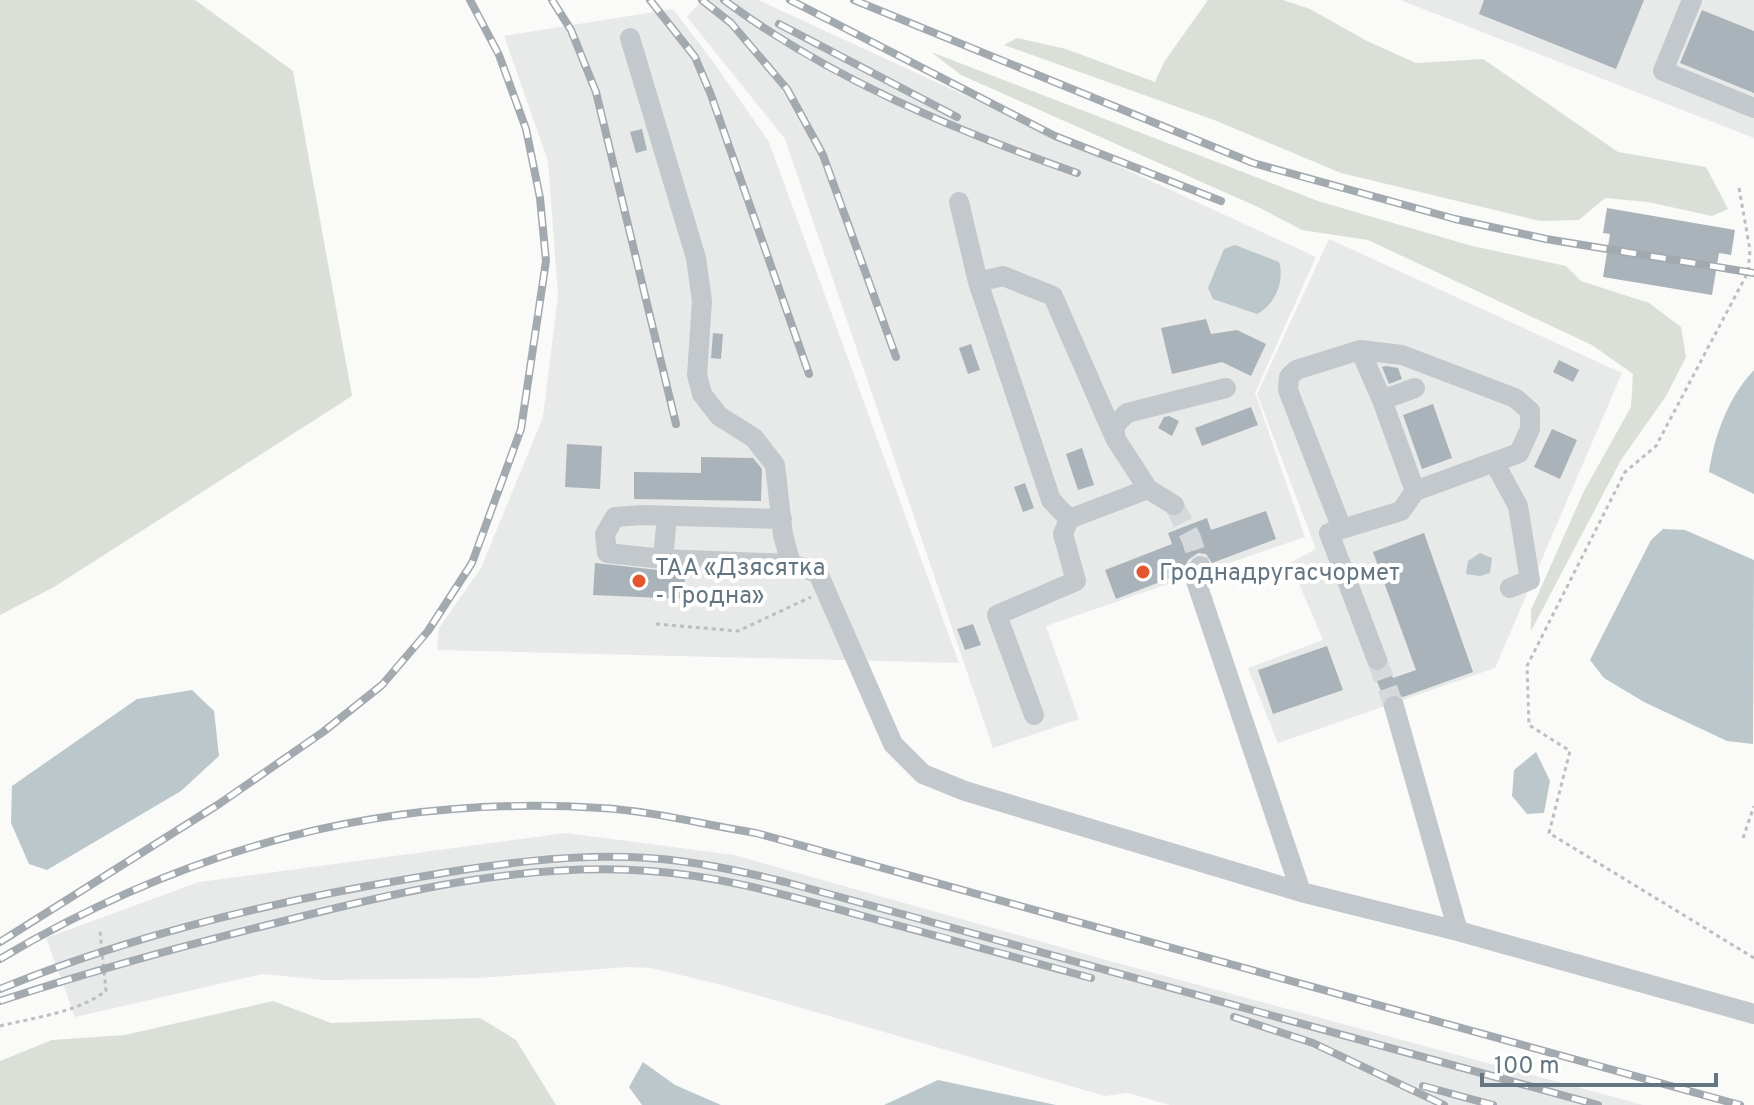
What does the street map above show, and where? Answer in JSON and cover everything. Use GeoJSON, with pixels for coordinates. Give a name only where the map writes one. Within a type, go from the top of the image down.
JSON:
{"type":"FeatureCollection","features":[{"type":"Feature","properties":{"kind":"lane"},"geometry":{"type":"LineString","coordinates":[[1692,0],[1663,71],[1754,108]]}},
{"type":"Feature","properties":{"kind":"lane"},"geometry":{"type":"LineString","coordinates":[[630,38],[696,258],[702,301],[697,375],[702,394],[719,416],[754,438],[775,465],[791,564]]}},
{"type":"Feature","properties":{"kind":"lane"},"geometry":{"type":"LineString","coordinates":[[959,202],[978,282],[1051,500],[1069,519]]}},
{"type":"Feature","properties":{"kind":"lane"},"geometry":{"type":"LineString","coordinates":[[978,282],[1003,276],[1053,296],[1115,438],[1148,489],[1174,505]]}},
{"type":"Feature","properties":{"kind":"lane"},"geometry":{"type":"LineString","coordinates":[[1360,350],[1415,491]]}},
{"type":"Feature","properties":{"kind":"lane"},"geometry":{"type":"LineString","coordinates":[[1342,529],[1288,390],[1289,377],[1296,370],[1360,350],[1402,355],[1515,398],[1530,411],[1530,429],[1519,453],[1415,491],[1401,511],[1329,533],[1377,660]]}},
{"type":"Feature","properties":{"kind":"lane"},"geometry":{"type":"LineString","coordinates":[[1115,438],[1115,425],[1127,413],[1226,388]]}},
{"type":"Feature","properties":{"kind":"lane"},"geometry":{"type":"LineString","coordinates":[[1382,400],[1415,388]]}},
{"type":"Feature","properties":{"kind":"lane"},"geometry":{"type":"LineString","coordinates":[[1494,462],[1518,506],[1530,580],[1510,588]]}},
{"type":"Feature","properties":{"kind":"lane"},"geometry":{"type":"LineString","coordinates":[[1034,715],[997,615],[1076,581],[1063,534],[1069,519],[1148,489]]}},
{"type":"Feature","properties":{"kind":"lane"},"geometry":{"type":"LineString","coordinates":[[663,559],[667,516]]}},
{"type":"Feature","properties":{"kind":"lane"},"geometry":{"type":"LineString","coordinates":[[782,519],[615,517],[605,534],[607,553],[663,559],[791,564],[818,573],[893,744],[923,774],[965,791],[1301,892],[1458,931],[1754,1014]]}},
{"type":"Feature","properties":{"kind":"lane"},"geometry":{"type":"LineString","coordinates":[[1200,566],[1195,578],[1301,892]]}},
{"type":"Feature","properties":{"kind":"lane"},"geometry":{"type":"LineString","coordinates":[[1394,706],[1458,931]]}},
{"type":"Feature","properties":{"kind":"path"},"geometry":{"type":"LineString","coordinates":[[1739,188],[1750,250],[1748,272],[1656,446],[1625,472],[1527,666],[1529,725],[1570,751],[1549,833],[1754,958]]}},
{"type":"Feature","properties":{"kind":"path"},"geometry":{"type":"LineString","coordinates":[[656,624],[738,631],[825,590]]}},
{"type":"Feature","properties":{"kind":"path"},"geometry":{"type":"LineString","coordinates":[[1743,838],[1754,806]]}},
{"type":"Feature","properties":{"kind":"path"},"geometry":{"type":"LineString","coordinates":[[0,1026],[71,1009],[91,1002],[106,991],[100,931]]}},
{"type":"Feature","properties":{"kind":"shaded area"},"geometry":{"type":"Polygon","coordinates":[[[0,0],[195,0],[293,71],[352,396],[54,587],[0,615],[0,0]]]}},
{"type":"Feature","properties":{"kind":"shaded area"},"geometry":{"type":"Polygon","coordinates":[[[702,0],[758,0],[1316,257],[1255,393],[1305,537],[1046,626],[1079,719],[993,748],[785,139],[687,17],[702,0]]]}},
{"type":"Feature","properties":{"kind":"shaded area"},"geometry":{"type":"Polygon","coordinates":[[[1208,0],[1283,0],[1310,9],[1367,41],[1416,63],[1483,59],[1618,152],[1706,167],[1728,209],[1712,216],[1648,202],[1605,198],[1579,220],[1540,221],[1341,173],[1214,120],[1004,45],[1017,38],[1066,49],[1155,82],[1164,62],[1208,0]]]}},
{"type":"Feature","properties":{"kind":"shaded area"},"geometry":{"type":"Polygon","coordinates":[[[1400,0],[1754,0],[1754,138],[1400,0]]]}},
{"type":"Feature","properties":{"kind":"shaded area"},"geometry":{"type":"Polygon","coordinates":[[[673,9],[769,142],[959,663],[437,650],[439,628],[481,568],[543,417],[558,295],[548,161],[504,36],[673,9]]]}},
{"type":"Feature","properties":{"kind":"shaded area"},"geometry":{"type":"Polygon","coordinates":[[[931,52],[1318,201],[1472,246],[1566,266],[1581,281],[1649,303],[1681,327],[1686,357],[1666,396],[1621,460],[1531,631],[1531,610],[1584,491],[1631,407],[1633,374],[1592,345],[1368,240],[1302,230],[1260,208],[961,75],[931,52]]]}},
{"type":"Feature","properties":{"kind":"shaded area"},"geometry":{"type":"Polygon","coordinates":[[[1329,239],[1622,373],[1495,668],[1278,743],[1248,668],[1323,640],[1290,563],[1316,549],[1257,394],[1329,239]]]}},
{"type":"Feature","properties":{"kind":"shaded area"},"geometry":{"type":"Polygon","coordinates":[[[1235,245],[1279,262],[1281,277],[1277,292],[1269,305],[1257,314],[1213,299],[1208,288],[1224,249],[1235,245]]]}},
{"type":"Feature","properties":{"kind":"shaded area"},"geometry":{"type":"Polygon","coordinates":[[[1754,370],[1754,494],[1709,472],[1714,445],[1724,418],[1737,392],[1754,370]]]}},
{"type":"Feature","properties":{"kind":"shaded area"},"geometry":{"type":"Polygon","coordinates":[[[1663,529],[1685,530],[1754,560],[1753,744],[1727,741],[1644,702],[1604,678],[1590,660],[1651,540],[1663,529]]]}},
{"type":"Feature","properties":{"kind":"shaded area"},"geometry":{"type":"Polygon","coordinates":[[[1480,553],[1492,558],[1490,573],[1480,576],[1466,574],[1468,561],[1480,553]]]}},
{"type":"Feature","properties":{"kind":"shaded area"},"geometry":{"type":"Polygon","coordinates":[[[192,690],[214,711],[219,756],[181,791],[47,870],[29,864],[11,823],[12,786],[137,699],[192,690]]]}},
{"type":"Feature","properties":{"kind":"shaded area"},"geometry":{"type":"Polygon","coordinates":[[[1536,752],[1550,781],[1544,813],[1527,814],[1512,796],[1514,770],[1536,752]]]}},
{"type":"Feature","properties":{"kind":"shaded area"},"geometry":{"type":"Polygon","coordinates":[[[566,833],[734,855],[1117,963],[1643,1105],[1170,1105],[1128,1093],[1105,1096],[722,985],[651,968],[478,978],[324,980],[263,974],[75,1017],[46,938],[199,882],[566,833]]]}},
{"type":"Feature","properties":{"kind":"shaded area"},"geometry":{"type":"Polygon","coordinates":[[[273,1001],[331,1023],[480,1018],[516,1040],[556,1105],[0,1105],[0,1061],[52,1040],[125,1035],[273,1001]]]}},
{"type":"Feature","properties":{"kind":"shaded area"},"geometry":{"type":"Polygon","coordinates":[[[643,1062],[675,1085],[721,1105],[642,1105],[629,1087],[643,1062]]]}},
{"type":"Feature","properties":{"kind":"shaded area"},"geometry":{"type":"Polygon","coordinates":[[[938,1080],[1056,1105],[884,1105],[938,1080]]]}},
{"type":"Feature","properties":{"kind":"building"},"geometry":{"type":"Polygon","coordinates":[[[1484,0],[1644,0],[1616,69],[1479,14],[1484,0]]]}},
{"type":"Feature","properties":{"kind":"building"},"geometry":{"type":"Polygon","coordinates":[[[1702,10],[1754,31],[1754,93],[1680,63],[1702,10]]]}},
{"type":"Feature","properties":{"kind":"building"},"geometry":{"type":"Polygon","coordinates":[[[642,129],[647,150],[636,153],[630,132],[642,129]]]}},
{"type":"Feature","properties":{"kind":"building"},"geometry":{"type":"Polygon","coordinates":[[[1607,208],[1735,230],[1731,255],[1719,253],[1712,295],[1603,277],[1610,234],[1603,233],[1607,208]]]}},
{"type":"Feature","properties":{"kind":"building"},"geometry":{"type":"Polygon","coordinates":[[[1206,319],[1211,334],[1237,330],[1266,344],[1251,376],[1222,362],[1172,374],[1161,328],[1206,319]]]}},
{"type":"Feature","properties":{"kind":"building"},"geometry":{"type":"Polygon","coordinates":[[[713,333],[723,334],[721,359],[711,358],[713,333]]]}},
{"type":"Feature","properties":{"kind":"building"},"geometry":{"type":"Polygon","coordinates":[[[971,344],[980,370],[968,374],[959,348],[971,344]]]}},
{"type":"Feature","properties":{"kind":"building"},"geometry":{"type":"Polygon","coordinates":[[[1559,360],[1579,370],[1573,382],[1553,372],[1559,360]]]}},
{"type":"Feature","properties":{"kind":"building"},"geometry":{"type":"Polygon","coordinates":[[[1382,367],[1398,368],[1402,379],[1389,384],[1382,367]]]}},
{"type":"Feature","properties":{"kind":"building"},"geometry":{"type":"Polygon","coordinates":[[[1433,404],[1452,458],[1422,469],[1403,415],[1433,404]]]}},
{"type":"Feature","properties":{"kind":"building"},"geometry":{"type":"Polygon","coordinates":[[[1251,407],[1258,425],[1202,446],[1195,428],[1251,407]]]}},
{"type":"Feature","properties":{"kind":"building"},"geometry":{"type":"Polygon","coordinates":[[[1164,417],[1179,421],[1172,436],[1158,428],[1164,417]]]}},
{"type":"Feature","properties":{"kind":"building"},"geometry":{"type":"Polygon","coordinates":[[[1552,429],[1577,440],[1560,479],[1534,467],[1552,429]]]}},
{"type":"Feature","properties":{"kind":"building"},"geometry":{"type":"Polygon","coordinates":[[[567,444],[602,446],[600,489],[565,487],[567,444]]]}},
{"type":"Feature","properties":{"kind":"building"},"geometry":{"type":"Polygon","coordinates":[[[1082,448],[1094,485],[1078,490],[1066,454],[1082,448]]]}},
{"type":"Feature","properties":{"kind":"building"},"geometry":{"type":"Polygon","coordinates":[[[701,457],[753,458],[762,469],[761,501],[634,499],[634,472],[701,473],[701,457]]]}},
{"type":"Feature","properties":{"kind":"building"},"geometry":{"type":"Polygon","coordinates":[[[1025,483],[1034,508],[1023,512],[1014,487],[1025,483]]]}},
{"type":"Feature","properties":{"kind":"building"},"geometry":{"type":"Polygon","coordinates":[[[1266,511],[1276,539],[1212,563],[1206,554],[1198,553],[1188,560],[1183,573],[1116,599],[1105,570],[1172,544],[1168,533],[1207,518],[1211,530],[1266,511]]]}},
{"type":"Feature","properties":{"kind":"building"},"geometry":{"type":"Polygon","coordinates":[[[1424,533],[1473,672],[1403,697],[1391,693],[1384,698],[1373,672],[1382,672],[1388,666],[1393,678],[1416,670],[1373,552],[1424,533]]]}},
{"type":"Feature","properties":{"kind":"building","name":"ТАА «Дзясятка - Гродна»"},"geometry":{"type":"Polygon","coordinates":[[[595,563],[685,573],[684,599],[593,595],[595,563]]]}},
{"type":"Feature","properties":{"kind":"building"},"geometry":{"type":"Polygon","coordinates":[[[973,624],[981,645],[965,650],[957,629],[973,624]]]}},
{"type":"Feature","properties":{"kind":"building"},"geometry":{"type":"Polygon","coordinates":[[[1327,646],[1343,690],[1273,714],[1258,670],[1327,646]]]}},
{"type":"Feature","properties":{"kind":"tunnel"},"geometry":{"type":"LineString","coordinates":[[1174,505],[1191,538],[1200,566]]}},
{"type":"Feature","properties":{"kind":"tunnel"},"geometry":{"type":"LineString","coordinates":[[1377,660],[1394,706]]}},
{"type":"Feature","properties":{"kind":"railway"},"geometry":{"type":"LineString","coordinates":[[0,942],[219,804],[323,732],[382,685],[428,631],[472,563],[521,429],[546,261],[540,198],[526,129],[499,55],[470,0]]}},
{"type":"Feature","properties":{"kind":"railway"},"geometry":{"type":"LineString","coordinates":[[552,0],[571,30],[596,92],[676,424]]}},
{"type":"Feature","properties":{"kind":"railway"},"geometry":{"type":"LineString","coordinates":[[650,0],[695,57],[809,374]]}},
{"type":"Feature","properties":{"kind":"railway"},"geometry":{"type":"LineString","coordinates":[[702,0],[731,23],[787,89],[823,155],[896,357]]}},
{"type":"Feature","properties":{"kind":"railway"},"geometry":{"type":"LineString","coordinates":[[724,0],[764,28],[849,78],[939,120],[1077,173]]}},
{"type":"Feature","properties":{"kind":"railway"},"geometry":{"type":"LineString","coordinates":[[790,0],[1055,136],[1221,201]]}},
{"type":"Feature","properties":{"kind":"railway"},"geometry":{"type":"LineString","coordinates":[[854,0],[1253,163],[1455,219],[1546,239],[1754,273]]}},
{"type":"Feature","properties":{"kind":"railway"},"geometry":{"type":"LineString","coordinates":[[779,24],[957,117]]}},
{"type":"Feature","properties":{"kind":"railway"},"geometry":{"type":"LineString","coordinates":[[0,959],[71,920],[142,887],[215,859],[289,837],[364,820],[441,810],[520,806],[601,808],[756,833],[1740,1105]]}},
{"type":"Feature","properties":{"kind":"railway"},"geometry":{"type":"LineString","coordinates":[[0,989],[150,937],[304,898],[498,865],[588,857],[648,858],[683,861],[785,882],[1598,1105]]}},
{"type":"Feature","properties":{"kind":"railway"},"geometry":{"type":"LineString","coordinates":[[0,1001],[174,949],[371,900],[510,875],[603,869],[704,877],[758,888],[1091,978]]}},
{"type":"Feature","properties":{"kind":"railway"},"geometry":{"type":"LineString","coordinates":[[1234,1017],[1313,1043],[1444,1105]]}},
{"type":"Feature","properties":{"kind":"railway"},"geometry":{"type":"LineString","coordinates":[[1423,1086],[1493,1105]]}},
{"type":"Feature","properties":{"kind":"place","name":"Гроднадругасчормет"},"geometry":{"type":"Point","coordinates":[1143,572]}},
{"type":"Feature","properties":{"kind":"place","name":"ТАА «Дзясятка - Гродна»"},"geometry":{"type":"Point","coordinates":[639,581]}}]}
